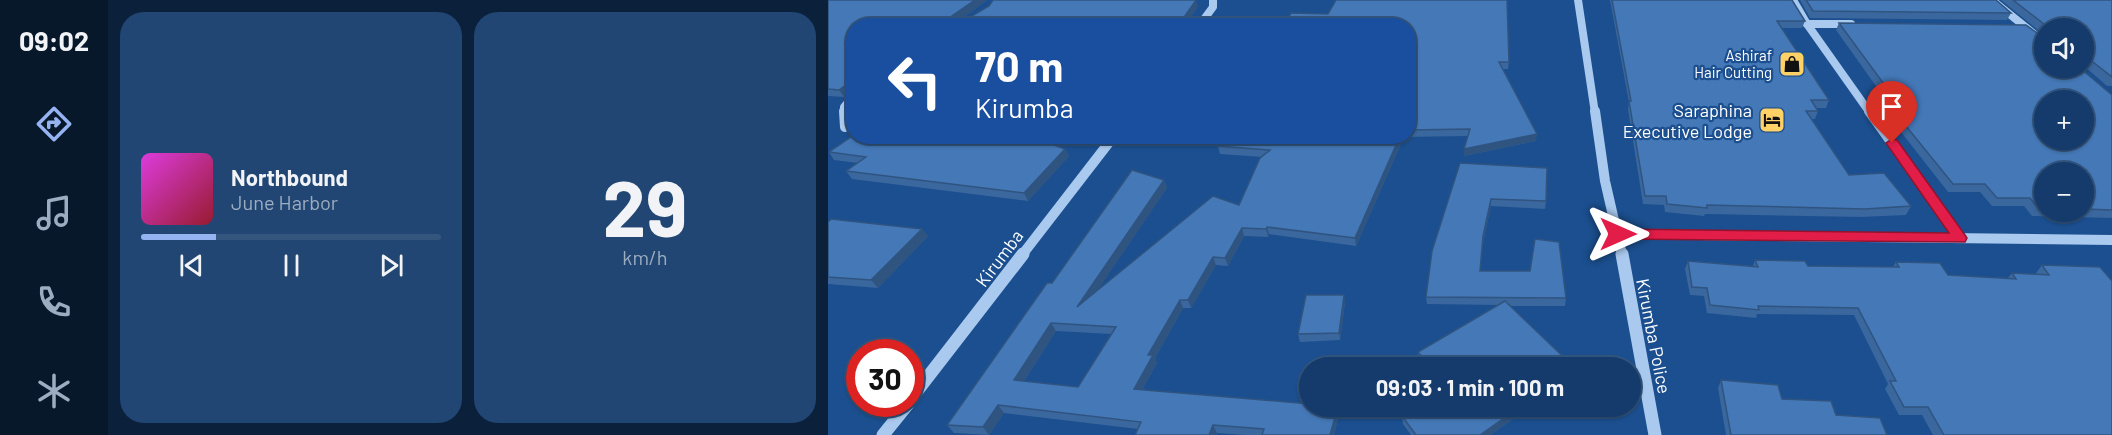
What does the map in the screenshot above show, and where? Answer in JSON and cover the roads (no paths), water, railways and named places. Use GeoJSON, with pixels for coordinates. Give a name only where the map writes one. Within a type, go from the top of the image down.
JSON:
{"type":"FeatureCollection","features":[{"type":"Feature","properties":{"kind":"street"},"geometry":{"type":"LineString","coordinates":[[1205,18],[1213,7],[1213,0]]}},
{"type":"Feature","properties":{"kind":"street","name":"Kirumba Police"},"geometry":{"type":"LineString","coordinates":[[1578,0],[1605,181],[1618,234],[1655,435]]}},
{"type":"Feature","properties":{"kind":"street"},"geometry":{"type":"LineString","coordinates":[[1793,0],[1807,24],[1960,238]]}},
{"type":"Feature","properties":{"kind":"street"},"geometry":{"type":"LineString","coordinates":[[1992,0],[2034,33]]}},
{"type":"Feature","properties":{"kind":"street"},"geometry":{"type":"LineString","coordinates":[[1807,24],[1866,24]]}},
{"type":"Feature","properties":{"kind":"street"},"geometry":{"type":"LineString","coordinates":[[2014,26],[2026,26]]}},
{"type":"Feature","properties":{"kind":"street"},"geometry":{"type":"LineString","coordinates":[[845,127],[844,107],[846,105]]}},
{"type":"Feature","properties":{"kind":"street","name":"Kirumba"},"geometry":{"type":"LineString","coordinates":[[924,383],[1108,144]]}},
{"type":"Feature","properties":{"kind":"street"},"geometry":{"type":"LineString","coordinates":[[1618,234],[2112,240]]}},
{"type":"Feature","properties":{"kind":"street","name":"Kirumba"},"geometry":{"type":"LineString","coordinates":[[883,435],[897,417]]}},
{"type":"Feature","properties":{"kind":"place","name":"Ashiraf Hair Cutting"},"geometry":{"type":"Point","coordinates":[1792,64]}},
{"type":"Feature","properties":{"kind":"place","name":"Saraphina Executive Lodge"},"geometry":{"type":"Point","coordinates":[1772,120]}}]}
